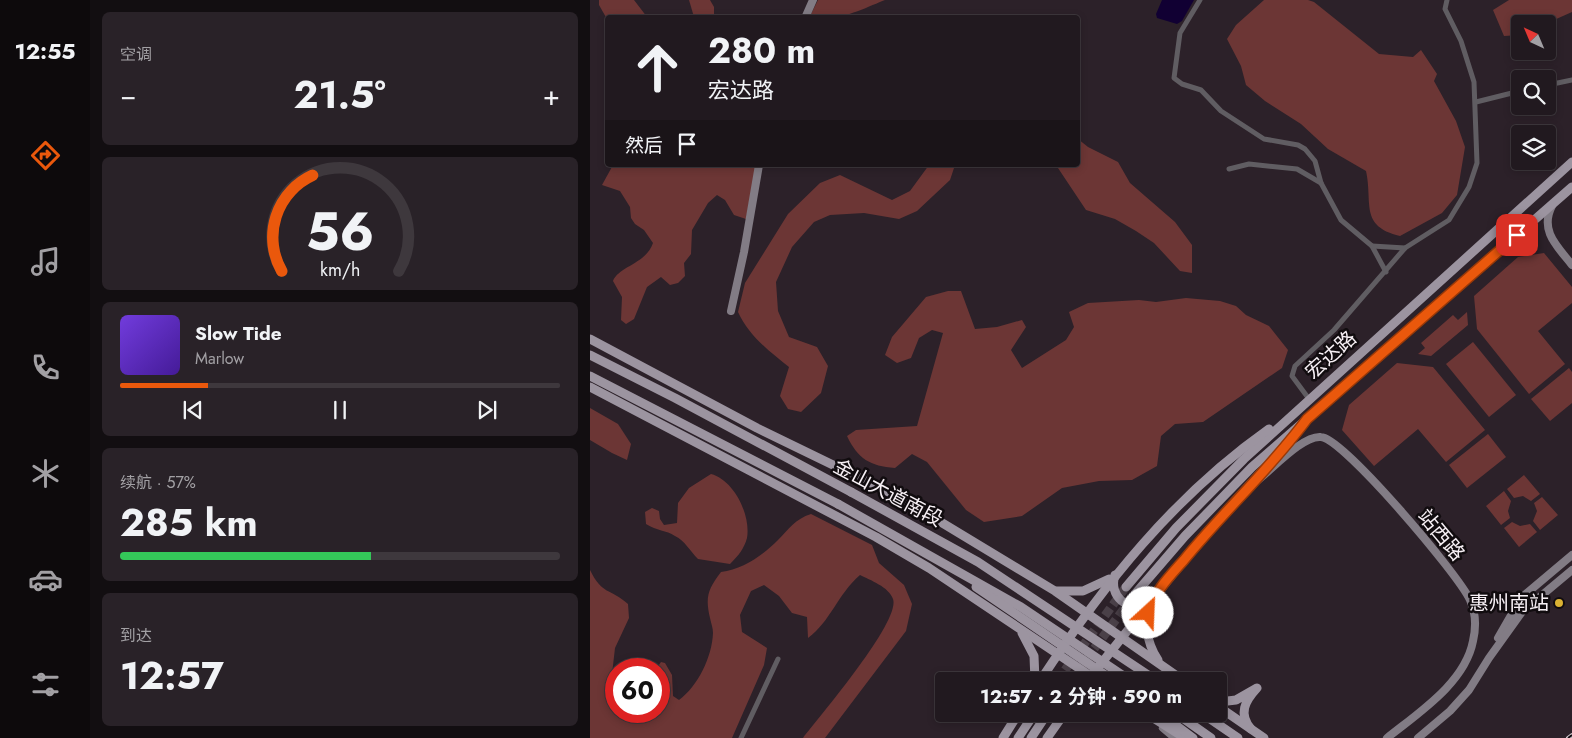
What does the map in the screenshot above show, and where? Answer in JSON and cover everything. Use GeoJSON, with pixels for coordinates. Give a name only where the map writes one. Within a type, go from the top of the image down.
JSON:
{"type":"FeatureCollection","features":[{"type":"Feature","properties":{"kind":"main road","name":"宏达路"},"geometry":{"type":"LineString","coordinates":[[1126,587],[1176,528],[1244,459],[1298,408],[1572,162]]}},
{"type":"Feature","properties":{"kind":"main road","name":"宏达路"},"geometry":{"type":"LineString","coordinates":[[1136,594],[1185,536],[1252,468],[1572,187]]}},
{"type":"Feature","properties":{"kind":"main road"},"geometry":{"type":"LineString","coordinates":[[590,339],[757,428],[901,498],[1055,591],[1171,672]]}},
{"type":"Feature","properties":{"kind":"main road","name":"金山大道南段"},"geometry":{"type":"LineString","coordinates":[[590,355],[675,398],[978,562],[1143,672]]}},
{"type":"Feature","properties":{"kind":"main road","name":"金山大道南段"},"geometry":{"type":"LineString","coordinates":[[590,376],[838,504],[937,559],[1061,632],[1119,672]]}},
{"type":"Feature","properties":{"kind":"main road"},"geometry":{"type":"LineString","coordinates":[[590,387],[876,537],[929,568],[1058,654],[1082,672]]}},
{"type":"Feature","properties":{"kind":"main road"},"geometry":{"type":"LineString","coordinates":[[675,398],[757,428]]}},
{"type":"Feature","properties":{"kind":"main road"},"geometry":{"type":"LineString","coordinates":[[1046,672],[1086,612],[1117,572],[1191,491],[1235,453],[1298,408]]}},
{"type":"Feature","properties":{"kind":"main road"},"geometry":{"type":"LineString","coordinates":[[665,415],[731,460]]}},
{"type":"Feature","properties":{"kind":"main road"},"geometry":{"type":"LineString","coordinates":[[1097,672],[1121,637],[1204,535],[1284,449],[1307,419]]}},
{"type":"Feature","properties":{"kind":"main road"},"geometry":{"type":"LineString","coordinates":[[937,559],[1101,672]]}},
{"type":"Feature","properties":{"kind":"main road"},"geometry":{"type":"LineString","coordinates":[[1055,591],[1076,592],[1090,589],[1109,579],[1117,572]]}},
{"type":"Feature","properties":{"kind":"main road"},"geometry":{"type":"LineString","coordinates":[[1117,572],[1115,592],[1123,602],[1139,606],[1154,597]]}},
{"type":"Feature","properties":{"kind":"main road"},"geometry":{"type":"LineString","coordinates":[[1154,597],[1150,606],[1147,627],[1151,647],[1161,665]]}},
{"type":"Feature","properties":{"kind":"main road"},"geometry":{"type":"LineString","coordinates":[[1013,624],[1026,638],[1032,650],[1036,664],[1036,672]]}},
{"type":"Feature","properties":{"kind":"main road"},"geometry":{"type":"LineString","coordinates":[[1227,701],[1236,700],[1257,688],[1246,700],[1244,707],[1245,719],[1251,730]]}},
{"type":"Feature","properties":{"kind":"main road"},"geometry":{"type":"LineString","coordinates":[[1227,713],[1264,738]]}},
{"type":"Feature","properties":{"kind":"main road"},"geometry":{"type":"LineString","coordinates":[[1003,738],[1013,722]]}},
{"type":"Feature","properties":{"kind":"main road"},"geometry":{"type":"LineString","coordinates":[[1018,738],[1029,722]]}},
{"type":"Feature","properties":{"kind":"main road"},"geometry":{"type":"LineString","coordinates":[[1030,738],[1041,722]]}},
{"type":"Feature","properties":{"kind":"main road"},"geometry":{"type":"LineString","coordinates":[[1047,738],[1058,722]]}},
{"type":"Feature","properties":{"kind":"main road"},"geometry":{"type":"LineString","coordinates":[[1159,722],[1186,738]]}},
{"type":"Feature","properties":{"kind":"main road"},"geometry":{"type":"LineString","coordinates":[[1172,722],[1193,738]]}},
{"type":"Feature","properties":{"kind":"main road"},"geometry":{"type":"LineString","coordinates":[[1188,722],[1211,738]]}},
{"type":"Feature","properties":{"kind":"main road"},"geometry":{"type":"LineString","coordinates":[[1214,722],[1236,737]]}},
{"type":"Feature","properties":{"kind":"street"},"geometry":{"type":"LineString","coordinates":[[806,15],[813,0]]}},
{"type":"Feature","properties":{"kind":"street"},"geometry":{"type":"LineString","coordinates":[[1200,0],[1180,33],[1174,78],[1182,84],[1201,90],[1221,111],[1264,139],[1298,145],[1306,149],[1315,161],[1321,182],[1341,220],[1372,246],[1386,272]]}},
{"type":"Feature","properties":{"kind":"street"},"geometry":{"type":"LineString","coordinates":[[1308,399],[1292,376],[1295,366],[1334,330],[1405,248],[1449,220],[1468,187],[1477,163],[1474,82],[1461,41],[1445,9],[1447,0]]}},
{"type":"Feature","properties":{"kind":"street"},"geometry":{"type":"LineString","coordinates":[[1556,83],[1572,80]]}},
{"type":"Feature","properties":{"kind":"street"},"geometry":{"type":"LineString","coordinates":[[1476,102],[1511,93]]}},
{"type":"Feature","properties":{"kind":"street"},"geometry":{"type":"LineString","coordinates":[[1230,169],[1249,164],[1297,168],[1321,182]]}},
{"type":"Feature","properties":{"kind":"street"},"geometry":{"type":"LineString","coordinates":[[731,311],[744,252],[759,167]]}},
{"type":"Feature","properties":{"kind":"street"},"geometry":{"type":"LineString","coordinates":[[1556,200],[1548,214],[1547,229],[1552,240],[1572,265]]}},
{"type":"Feature","properties":{"kind":"street"},"geometry":{"type":"LineString","coordinates":[[1372,246],[1405,248]]}},
{"type":"Feature","properties":{"kind":"street","name":"站西路"},"geometry":{"type":"LineString","coordinates":[[1250,486],[1307,440],[1319,436],[1330,439],[1371,479],[1424,538],[1470,601],[1474,617],[1474,634],[1464,665],[1441,692],[1387,738]]}},
{"type":"Feature","properties":{"kind":"street"},"geometry":{"type":"LineString","coordinates":[[1418,738],[1461,700],[1478,678],[1514,606],[1526,592],[1572,555]]}},
{"type":"Feature","properties":{"kind":"street"},"geometry":{"type":"LineString","coordinates":[[1489,658],[1522,612],[1572,570]]}},
{"type":"Feature","properties":{"kind":"street"},"geometry":{"type":"LineString","coordinates":[[741,738],[778,659]]}},
{"type":"Feature","properties":{"kind":"street"},"geometry":{"type":"LineString","coordinates":[[1156,722],[1175,738]]}},
{"type":"Feature","properties":{"kind":"shaded area"},"geometry":{"type":"Polygon","coordinates":[[[599,0],[634,0],[645,15],[605,16],[599,5],[599,0]]]}},
{"type":"Feature","properties":{"kind":"shaded area"},"geometry":{"type":"Polygon","coordinates":[[[689,0],[710,0],[714,7],[714,15],[693,15],[689,0]]]}},
{"type":"Feature","properties":{"kind":"shaded area"},"geometry":{"type":"Polygon","coordinates":[[[818,0],[885,0],[848,15],[811,14],[818,0]]]}},
{"type":"Feature","properties":{"kind":"shaded area"},"geometry":{"type":"Polygon","coordinates":[[[1162,0],[1194,0],[1182,21],[1177,24],[1157,18],[1156,14],[1162,0]]]}},
{"type":"Feature","properties":{"kind":"shaded area"},"geometry":{"type":"Polygon","coordinates":[[[1264,0],[1308,0],[1314,2],[1379,54],[1413,57],[1421,50],[1437,74],[1434,81],[1456,121],[1465,147],[1457,195],[1442,213],[1400,236],[1387,232],[1378,226],[1370,212],[1366,171],[1328,149],[1301,124],[1265,101],[1246,85],[1241,66],[1227,39],[1236,25],[1264,0]]]}},
{"type":"Feature","properties":{"kind":"shaded area"},"geometry":{"type":"Polygon","coordinates":[[[1509,0],[1572,0],[1572,12],[1556,19],[1556,15],[1511,15],[1511,36],[1504,36],[1493,10],[1509,0]]]}},
{"type":"Feature","properties":{"kind":"shaded area"},"geometry":{"type":"Polygon","coordinates":[[[1080,141],[1088,147],[1118,162],[1130,183],[1175,222],[1192,245],[1192,273],[1180,271],[1154,243],[1136,231],[1115,219],[1086,210],[1057,167],[1080,167],[1080,141]]]}},
{"type":"Feature","properties":{"kind":"shaded area"},"geometry":{"type":"Polygon","coordinates":[[[612,167],[756,167],[746,219],[734,215],[725,200],[717,195],[708,203],[692,230],[691,254],[684,263],[685,276],[678,283],[670,285],[661,277],[647,287],[634,319],[626,324],[621,320],[622,297],[613,281],[621,272],[645,256],[653,243],[644,230],[635,224],[631,218],[630,207],[620,191],[602,185],[612,167]]]}},
{"type":"Feature","properties":{"kind":"shaded area"},"geometry":{"type":"Polygon","coordinates":[[[928,167],[954,167],[950,180],[917,211],[899,219],[864,213],[830,215],[814,222],[792,247],[776,282],[778,311],[789,337],[817,347],[828,366],[821,393],[801,412],[788,409],[780,396],[789,367],[754,336],[738,312],[745,283],[788,214],[820,183],[840,175],[892,200],[910,191],[928,167]]]}},
{"type":"Feature","properties":{"kind":"shaded area"},"geometry":{"type":"Polygon","coordinates":[[[1544,253],[1572,287],[1572,303],[1538,331],[1565,364],[1529,394],[1477,329],[1474,296],[1518,257],[1544,253]]]}},
{"type":"Feature","properties":{"kind":"shaded area"},"geometry":{"type":"Polygon","coordinates":[[[948,291],[961,291],[975,329],[997,327],[1022,320],[1026,327],[1011,350],[1022,368],[1066,340],[1074,327],[1069,312],[1088,303],[1139,300],[1156,302],[1186,298],[1220,301],[1236,306],[1246,315],[1269,326],[1288,350],[1282,368],[1203,422],[1175,424],[1161,436],[1157,466],[1132,480],[1099,481],[1062,488],[1022,516],[984,522],[966,510],[927,462],[912,454],[895,468],[878,465],[860,456],[847,436],[856,430],[917,426],[943,333],[932,330],[919,338],[911,358],[897,363],[885,355],[892,337],[926,297],[948,291]]]}},
{"type":"Feature","properties":{"kind":"shaded area"},"geometry":{"type":"Polygon","coordinates":[[[1467,312],[1468,325],[1431,356],[1418,354],[1425,348],[1421,343],[1453,315],[1458,320],[1467,312]]]}},
{"type":"Feature","properties":{"kind":"shaded area"},"geometry":{"type":"Polygon","coordinates":[[[1473,342],[1516,395],[1489,417],[1446,364],[1473,342]]]}},
{"type":"Feature","properties":{"kind":"shaded area"},"geometry":{"type":"Polygon","coordinates":[[[1397,363],[1433,367],[1485,430],[1446,462],[1418,429],[1374,466],[1342,430],[1349,405],[1397,363]]]}},
{"type":"Feature","properties":{"kind":"shaded area"},"geometry":{"type":"Polygon","coordinates":[[[1569,368],[1572,372],[1572,403],[1550,421],[1531,399],[1569,368]]]}},
{"type":"Feature","properties":{"kind":"shaded area"},"geometry":{"type":"Polygon","coordinates":[[[590,408],[618,424],[631,444],[627,460],[590,440],[590,408]]]}},
{"type":"Feature","properties":{"kind":"shaded area"},"geometry":{"type":"Polygon","coordinates":[[[1488,434],[1506,457],[1467,488],[1449,465],[1488,434]]]}},
{"type":"Feature","properties":{"kind":"shaded area"},"geometry":{"type":"Polygon","coordinates":[[[711,474],[727,483],[734,491],[746,519],[748,529],[746,542],[730,564],[698,559],[679,538],[646,524],[645,512],[652,508],[659,511],[660,519],[664,525],[677,523],[678,503],[689,488],[711,474]]]}},
{"type":"Feature","properties":{"kind":"shaded area"},"geometry":{"type":"Polygon","coordinates":[[[1524,475],[1540,494],[1531,501],[1523,496],[1514,498],[1507,489],[1524,475]]]}},
{"type":"Feature","properties":{"kind":"shaded area"},"geometry":{"type":"Polygon","coordinates":[[[1504,491],[1511,501],[1508,511],[1510,518],[1501,525],[1486,506],[1504,491]]]}},
{"type":"Feature","properties":{"kind":"shaded area"},"geometry":{"type":"Polygon","coordinates":[[[1542,497],[1558,515],[1540,530],[1533,521],[1537,511],[1534,503],[1542,497]]]}},
{"type":"Feature","properties":{"kind":"shaded area"},"geometry":{"type":"Polygon","coordinates":[[[811,514],[872,545],[879,563],[904,585],[912,604],[906,631],[825,738],[803,738],[873,647],[885,627],[892,610],[893,599],[888,591],[879,584],[860,575],[845,591],[823,624],[808,638],[807,617],[792,613],[779,596],[764,585],[751,591],[740,615],[742,632],[767,648],[764,665],[732,738],[590,738],[590,570],[598,584],[628,604],[629,618],[615,648],[614,658],[605,658],[605,723],[670,723],[670,672],[672,675],[673,696],[679,700],[698,679],[710,652],[713,633],[708,599],[713,583],[721,572],[737,568],[759,556],[805,516],[811,514]]]}},
{"type":"Feature","properties":{"kind":"shaded area"},"geometry":{"type":"Polygon","coordinates":[[[1512,522],[1520,526],[1530,524],[1537,532],[1519,547],[1504,528],[1512,522]]]}},
{"type":"Feature","properties":{"kind":"tunnel"},"geometry":{"type":"LineString","coordinates":[[1064,672],[1126,587]]}},
{"type":"Feature","properties":{"kind":"tunnel"},"geometry":{"type":"LineString","coordinates":[[1077,672],[1135,594]]}},
{"type":"Feature","properties":{"kind":"railway"},"geometry":{"type":"LineString","coordinates":[[1568,738],[1572,735]]}},
{"type":"Feature","properties":{"kind":"place","name":"惠州南站"},"geometry":{"type":"Point","coordinates":[1559,603]}},
{"type":"Feature","properties":{"kind":"route"},"geometry":{"type":"LineString","coordinates":[[1148,613],[1156,594],[1204,535],[1279,454],[1307,419],[1517,235]]}}]}
